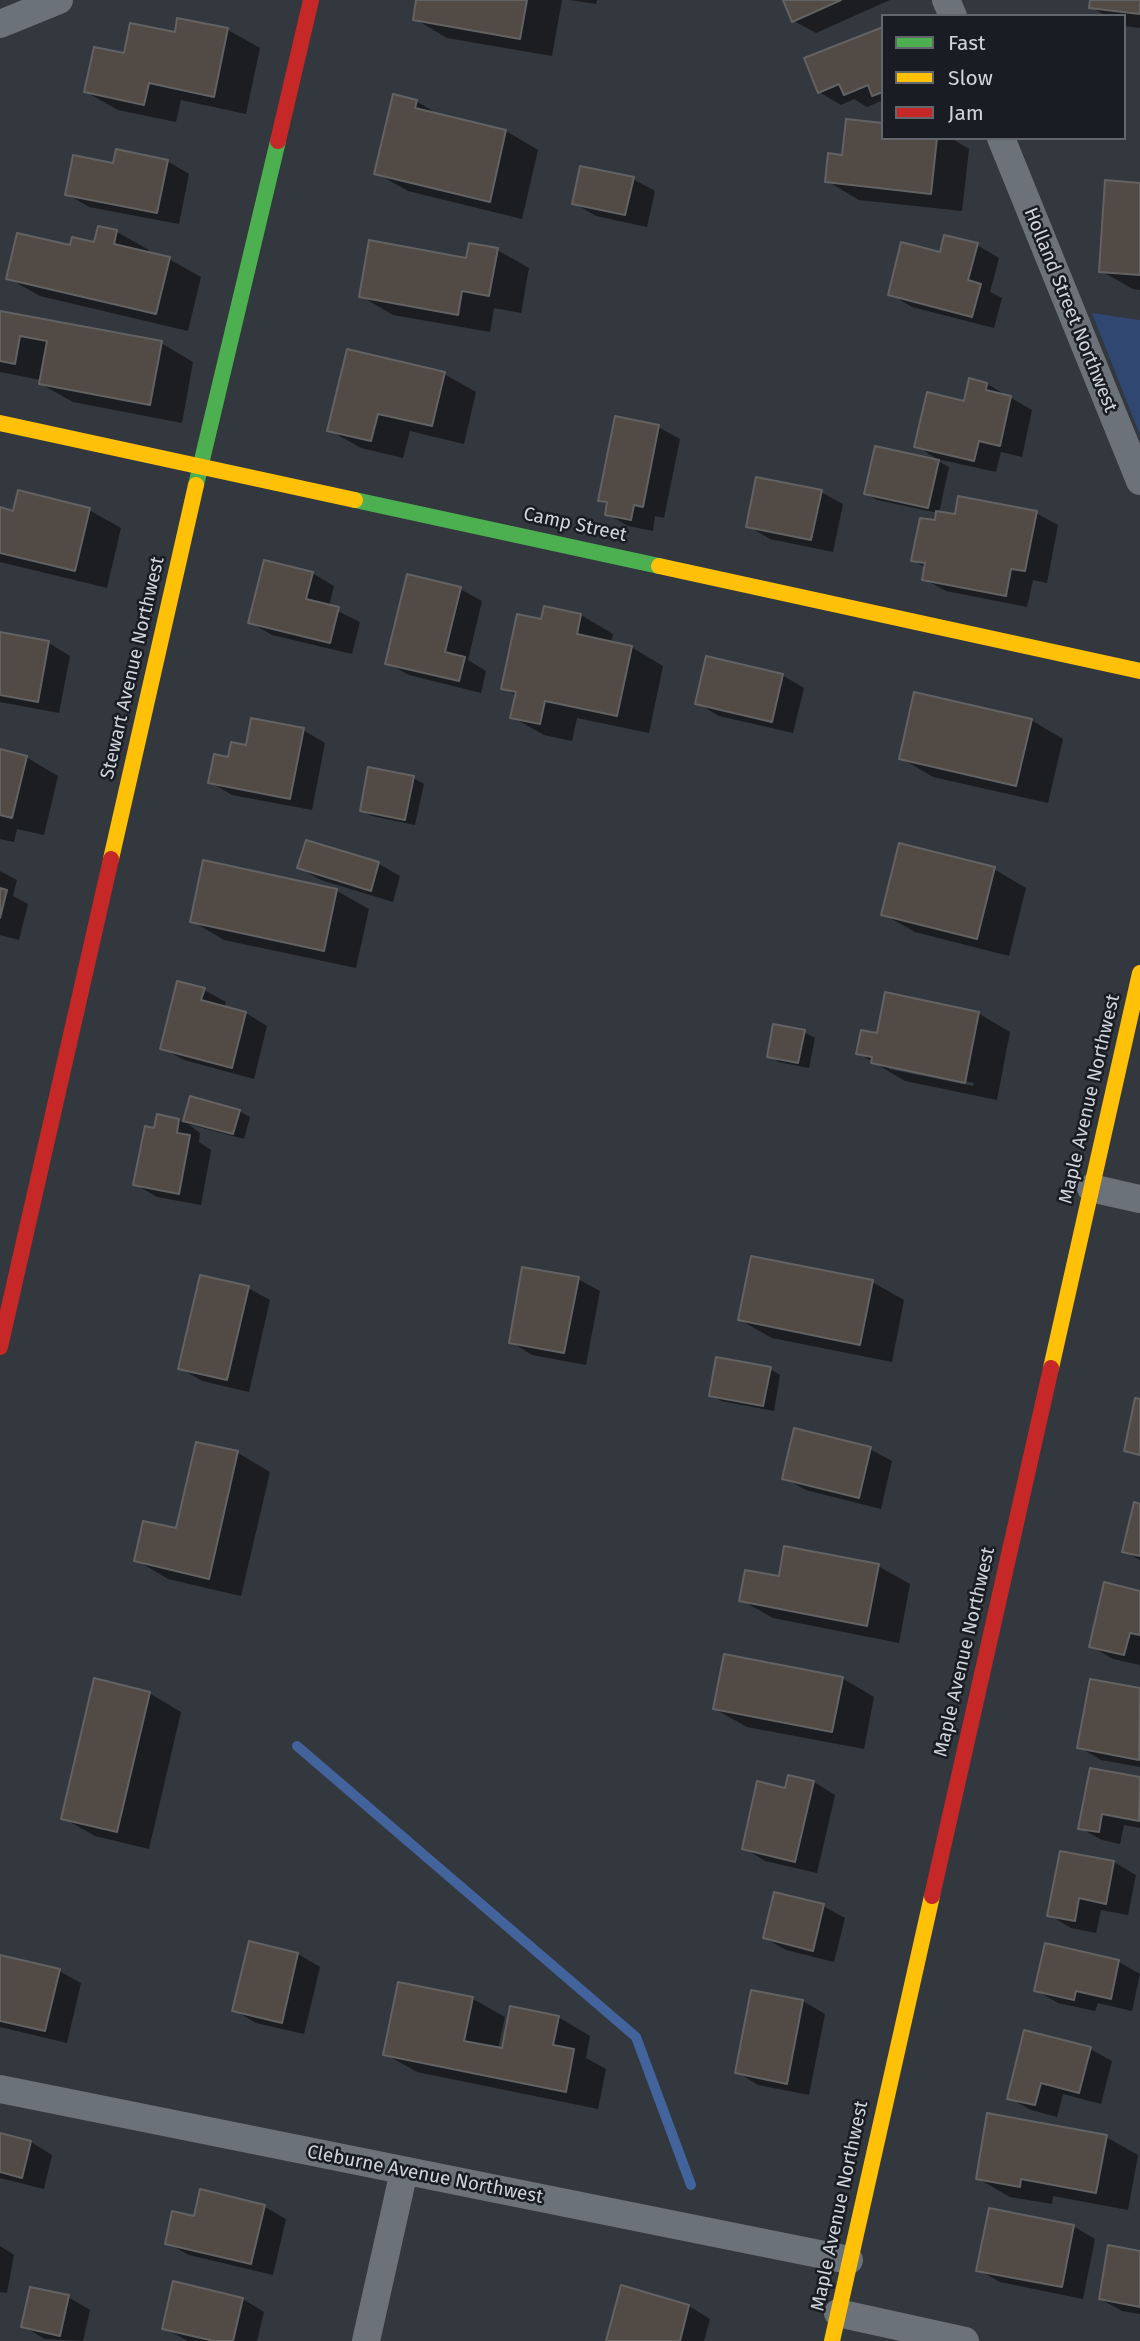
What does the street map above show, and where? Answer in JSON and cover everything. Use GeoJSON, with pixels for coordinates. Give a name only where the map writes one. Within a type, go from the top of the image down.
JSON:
{"type":"FeatureCollection","features":[{"type":"Feature","properties":{"kind":"street"},"geometry":{"type":"LineString","coordinates":[[0,24],[59,0]]}},
{"type":"Feature","properties":{"kind":"street","name":"Stewart Avenue Northwest"},"geometry":{"type":"LineString","coordinates":[[0,1347],[201,465],[311,0]]}},
{"type":"Feature","properties":{"kind":"street","name":"Holland Street Northwest"},"geometry":{"type":"LineString","coordinates":[[1002,140],[1140,481]]}},
{"type":"Feature","properties":{"kind":"street","name":"Camp Street"},"geometry":{"type":"LineString","coordinates":[[0,423],[1140,671]]}},
{"type":"Feature","properties":{"kind":"street","name":"Maple Avenue Northwest"},"geometry":{"type":"LineString","coordinates":[[832,2341],[1140,973]]}},
{"type":"Feature","properties":{"kind":"street"},"geometry":{"type":"LineString","coordinates":[[1091,1188],[1140,1199]]}},
{"type":"Feature","properties":{"kind":"street","name":"Cleburne Avenue Northwest"},"geometry":{"type":"LineString","coordinates":[[0,2089],[849,2260]]}},
{"type":"Feature","properties":{"kind":"street"},"geometry":{"type":"LineString","coordinates":[[366,2341],[404,2171]]}},
{"type":"Feature","properties":{"kind":"street"},"geometry":{"type":"LineString","coordinates":[[838,2313],[965,2341]]}},
{"type":"Feature","properties":{"kind":"shaded area"},"geometry":{"type":"Polygon","coordinates":[[[1092,313],[1140,320],[1140,435],[1092,313]]]}},
{"type":"Feature","properties":{"kind":"building"},"geometry":{"type":"Polygon","coordinates":[[[416,0],[527,0],[520,39],[413,20],[416,0]]]}},
{"type":"Feature","properties":{"kind":"building"},"geometry":{"type":"Polygon","coordinates":[[[783,0],[841,0],[792,22],[783,0]]]}},
{"type":"Feature","properties":{"kind":"building"},"geometry":{"type":"Polygon","coordinates":[[[1090,0],[1140,0],[1140,14],[1089,8],[1090,0]]]}},
{"type":"Feature","properties":{"kind":"building"},"geometry":{"type":"Polygon","coordinates":[[[177,18],[228,28],[214,97],[149,83],[144,105],[84,92],[94,47],[124,53],[130,23],[175,32],[177,18]]]}},
{"type":"Feature","properties":{"kind":"building"},"geometry":{"type":"Polygon","coordinates":[[[881,28],[881,93],[872,96],[868,85],[844,95],[839,84],[818,93],[804,58],[881,28]]]}},
{"type":"Feature","properties":{"kind":"building"},"geometry":{"type":"Polygon","coordinates":[[[393,94],[417,100],[415,108],[506,130],[490,202],[374,174],[393,94]]]}},
{"type":"Feature","properties":{"kind":"building"},"geometry":{"type":"Polygon","coordinates":[[[846,119],[881,123],[881,140],[937,140],[931,194],[825,182],[828,153],[842,155],[846,119]]]}},
{"type":"Feature","properties":{"kind":"building"},"geometry":{"type":"Polygon","coordinates":[[[116,149],[168,160],[157,213],[65,195],[73,155],[113,163],[116,149]]]}},
{"type":"Feature","properties":{"kind":"building"},"geometry":{"type":"Polygon","coordinates":[[[580,166],[634,177],[625,215],[572,204],[580,166]]]}},
{"type":"Feature","properties":{"kind":"building"},"geometry":{"type":"Polygon","coordinates":[[[1105,180],[1140,183],[1140,275],[1099,272],[1105,180]]]}},
{"type":"Feature","properties":{"kind":"building"},"geometry":{"type":"Polygon","coordinates":[[[98,226],[117,230],[114,244],[170,257],[156,314],[6,279],[17,233],[70,245],[72,237],[94,242],[98,226]]]}},
{"type":"Feature","properties":{"kind":"building"},"geometry":{"type":"Polygon","coordinates":[[[944,235],[978,243],[968,280],[981,284],[972,317],[888,295],[901,242],[940,252],[944,235]]]}},
{"type":"Feature","properties":{"kind":"building"},"geometry":{"type":"Polygon","coordinates":[[[369,240],[466,258],[469,243],[498,248],[489,296],[462,291],[458,315],[359,297],[369,240]]]}},
{"type":"Feature","properties":{"kind":"building"},"geometry":{"type":"Polygon","coordinates":[[[0,311],[162,341],[150,405],[39,384],[47,341],[20,336],[15,364],[0,361],[0,311]]]}},
{"type":"Feature","properties":{"kind":"building"},"geometry":{"type":"Polygon","coordinates":[[[347,349],[445,372],[432,426],[378,414],[371,441],[327,431],[347,349]]]}},
{"type":"Feature","properties":{"kind":"building"},"geometry":{"type":"Polygon","coordinates":[[[969,378],[987,383],[986,390],[1011,396],[1000,446],[979,441],[974,461],[914,447],[927,392],[964,401],[969,378]]]}},
{"type":"Feature","properties":{"kind":"building"},"geometry":{"type":"Polygon","coordinates":[[[615,416],[659,425],[643,507],[634,505],[631,520],[605,515],[607,502],[598,501],[615,416]]]}},
{"type":"Feature","properties":{"kind":"building"},"geometry":{"type":"Polygon","coordinates":[[[875,446],[939,460],[928,508],[864,494],[875,446]]]}},
{"type":"Feature","properties":{"kind":"building"},"geometry":{"type":"Polygon","coordinates":[[[756,477],[822,490],[811,540],[746,527],[756,477]]]}},
{"type":"Feature","properties":{"kind":"building"},"geometry":{"type":"Polygon","coordinates":[[[18,490],[90,508],[75,571],[0,553],[0,507],[13,511],[18,490]]]}},
{"type":"Feature","properties":{"kind":"building"},"geometry":{"type":"Polygon","coordinates":[[[958,496],[1037,511],[1025,571],[1011,569],[1006,596],[922,580],[925,563],[911,561],[920,518],[935,520],[936,511],[955,514],[958,496]]]}},
{"type":"Feature","properties":{"kind":"building"},"geometry":{"type":"Polygon","coordinates":[[[264,560],[313,572],[306,599],[339,607],[330,643],[248,623],[264,560]]]}},
{"type":"Feature","properties":{"kind":"building"},"geometry":{"type":"Polygon","coordinates":[[[407,574],[461,587],[445,652],[465,657],[459,681],[385,664],[407,574]]]}},
{"type":"Feature","properties":{"kind":"building"},"geometry":{"type":"Polygon","coordinates":[[[544,606],[581,614],[577,634],[632,646],[617,716],[545,701],[540,724],[510,718],[516,692],[501,689],[517,614],[541,619],[544,606]]]}},
{"type":"Feature","properties":{"kind":"building"},"geometry":{"type":"Polygon","coordinates":[[[0,632],[49,641],[38,702],[0,695],[0,632]]]}},
{"type":"Feature","properties":{"kind":"building"},"geometry":{"type":"Polygon","coordinates":[[[706,656],[783,674],[772,722],[695,704],[706,656]]]}},
{"type":"Feature","properties":{"kind":"building"},"geometry":{"type":"Polygon","coordinates":[[[914,692],[1032,719],[1016,786],[899,759],[914,692]]]}},
{"type":"Feature","properties":{"kind":"building"},"geometry":{"type":"Polygon","coordinates":[[[251,718],[304,728],[290,799],[208,783],[214,754],[228,757],[231,742],[246,745],[251,718]]]}},
{"type":"Feature","properties":{"kind":"building"},"geometry":{"type":"Polygon","coordinates":[[[0,749],[27,756],[12,818],[0,815],[0,749]]]}},
{"type":"Feature","properties":{"kind":"building"},"geometry":{"type":"Polygon","coordinates":[[[368,767],[414,776],[405,820],[360,811],[368,767]]]}},
{"type":"Feature","properties":{"kind":"building"},"geometry":{"type":"Polygon","coordinates":[[[306,840],[379,862],[371,891],[297,868],[306,840]]]}},
{"type":"Feature","properties":{"kind":"building"},"geometry":{"type":"Polygon","coordinates":[[[899,843],[995,867],[977,939],[881,915],[899,843]]]}},
{"type":"Feature","properties":{"kind":"building"},"geometry":{"type":"Polygon","coordinates":[[[203,860],[337,889],[324,951],[190,922],[203,860]]]}},
{"type":"Feature","properties":{"kind":"building"},"geometry":{"type":"Polygon","coordinates":[[[0,888],[7,890],[0,918],[0,888]]]}},
{"type":"Feature","properties":{"kind":"building"},"geometry":{"type":"Polygon","coordinates":[[[177,981],[205,988],[201,1000],[246,1012],[232,1068],[160,1049],[177,981]]]}},
{"type":"Feature","properties":{"kind":"building"},"geometry":{"type":"Polygon","coordinates":[[[885,992],[979,1012],[965,1083],[871,1063],[872,1057],[856,1054],[861,1030],[877,1033],[885,992]]]}},
{"type":"Feature","properties":{"kind":"building"},"geometry":{"type":"Polygon","coordinates":[[[773,1024],[805,1030],[798,1063],[767,1057],[773,1024]]]}},
{"type":"Feature","properties":{"kind":"building"},"geometry":{"type":"Polygon","coordinates":[[[190,1096],[240,1110],[233,1134],[183,1121],[190,1096]]]}},
{"type":"Feature","properties":{"kind":"building"},"geometry":{"type":"Polygon","coordinates":[[[157,1114],[179,1119],[177,1133],[190,1135],[179,1194],[133,1185],[145,1126],[154,1128],[157,1114]]]}},
{"type":"Feature","properties":{"kind":"building"},"geometry":{"type":"Polygon","coordinates":[[[751,1256],[873,1280],[860,1345],[738,1320],[751,1256]]]}},
{"type":"Feature","properties":{"kind":"building"},"geometry":{"type":"Polygon","coordinates":[[[522,1267],[579,1277],[564,1353],[509,1343],[522,1267]]]}},
{"type":"Feature","properties":{"kind":"building"},"geometry":{"type":"Polygon","coordinates":[[[200,1275],[249,1286],[227,1380],[178,1369],[200,1275]]]}},
{"type":"Feature","properties":{"kind":"building"},"geometry":{"type":"Polygon","coordinates":[[[716,1357],[771,1367],[763,1406],[709,1396],[716,1357]]]}},
{"type":"Feature","properties":{"kind":"building"},"geometry":{"type":"Polygon","coordinates":[[[1135,1398],[1140,1399],[1140,1455],[1124,1451],[1135,1398]]]}},
{"type":"Feature","properties":{"kind":"building"},"geometry":{"type":"Polygon","coordinates":[[[794,1428],[871,1447],[859,1498],[782,1479],[794,1428]]]}},
{"type":"Feature","properties":{"kind":"building"},"geometry":{"type":"Polygon","coordinates":[[[196,1442],[238,1451],[209,1579],[134,1561],[143,1521],[176,1528],[196,1442]]]}},
{"type":"Feature","properties":{"kind":"building"},"geometry":{"type":"Polygon","coordinates":[[[1134,1502],[1140,1504],[1140,1556],[1122,1552],[1134,1502]]]}},
{"type":"Feature","properties":{"kind":"building"},"geometry":{"type":"Polygon","coordinates":[[[784,1546],[879,1564],[867,1626],[739,1601],[745,1570],[779,1576],[784,1546]]]}},
{"type":"Feature","properties":{"kind":"building"},"geometry":{"type":"Polygon","coordinates":[[[1104,1582],[1140,1591],[1140,1635],[1130,1633],[1124,1655],[1089,1647],[1104,1582]]]}},
{"type":"Feature","properties":{"kind":"building"},"geometry":{"type":"Polygon","coordinates":[[[724,1654],[843,1677],[832,1732],[713,1709],[724,1654]]]}},
{"type":"Feature","properties":{"kind":"building"},"geometry":{"type":"Polygon","coordinates":[[[94,1678],[150,1692],[117,1832],[61,1819],[94,1678]]]}},
{"type":"Feature","properties":{"kind":"building"},"geometry":{"type":"Polygon","coordinates":[[[1090,1679],[1140,1688],[1139,1760],[1077,1748],[1090,1679]]]}},
{"type":"Feature","properties":{"kind":"building"},"geometry":{"type":"Polygon","coordinates":[[[1090,1768],[1140,1777],[1139,1821],[1102,1814],[1099,1832],[1078,1829],[1090,1768]]]}},
{"type":"Feature","properties":{"kind":"building"},"geometry":{"type":"Polygon","coordinates":[[[788,1775],[814,1781],[795,1862],[742,1849],[757,1781],[785,1788],[788,1775]]]}},
{"type":"Feature","properties":{"kind":"building"},"geometry":{"type":"Polygon","coordinates":[[[1060,1851],[1114,1861],[1106,1904],[1079,1898],[1075,1921],[1047,1916],[1060,1851]]]}},
{"type":"Feature","properties":{"kind":"building"},"geometry":{"type":"Polygon","coordinates":[[[774,1892],[824,1904],[813,1951],[763,1938],[774,1892]]]}},
{"type":"Feature","properties":{"kind":"building"},"geometry":{"type":"Polygon","coordinates":[[[249,1941],[298,1953],[282,2023],[232,2011],[249,1941]]]}},
{"type":"Feature","properties":{"kind":"building"},"geometry":{"type":"Polygon","coordinates":[[[1045,1943],[1119,1960],[1111,1999],[1076,1991],[1074,2000],[1034,1991],[1045,1943]]]}},
{"type":"Feature","properties":{"kind":"building"},"geometry":{"type":"Polygon","coordinates":[[[0,1955],[60,1969],[45,2031],[0,2021],[0,1955]]]}},
{"type":"Feature","properties":{"kind":"building"},"geometry":{"type":"Polygon","coordinates":[[[398,1982],[473,1997],[464,2041],[502,2048],[510,2006],[559,2016],[553,2045],[574,2049],[566,2092],[383,2055],[398,1982]]]}},
{"type":"Feature","properties":{"kind":"building"},"geometry":{"type":"Polygon","coordinates":[[[751,1990],[803,2000],[787,2084],[735,2073],[751,1990]]]}},
{"type":"Feature","properties":{"kind":"building"},"geometry":{"type":"Polygon","coordinates":[[[1024,2030],[1091,2047],[1079,2093],[1041,2083],[1035,2105],[1007,2099],[1024,2030]]]}},
{"type":"Feature","properties":{"kind":"building"},"geometry":{"type":"Polygon","coordinates":[[[987,2113],[1107,2135],[1096,2193],[1021,2179],[1020,2187],[976,2179],[987,2113]]]}},
{"type":"Feature","properties":{"kind":"building"},"geometry":{"type":"Polygon","coordinates":[[[0,2133],[31,2141],[22,2178],[0,2172],[0,2133]]]}},
{"type":"Feature","properties":{"kind":"building"},"geometry":{"type":"Polygon","coordinates":[[[200,2189],[265,2205],[251,2264],[165,2244],[172,2211],[194,2216],[200,2189]]]}},
{"type":"Feature","properties":{"kind":"building"},"geometry":{"type":"Polygon","coordinates":[[[989,2208],[1074,2225],[1062,2287],[976,2271],[989,2208]]]}},
{"type":"Feature","properties":{"kind":"building"},"geometry":{"type":"Polygon","coordinates":[[[1108,2245],[1140,2251],[1140,2307],[1099,2299],[1108,2245]]]}},
{"type":"Feature","properties":{"kind":"building"},"geometry":{"type":"Polygon","coordinates":[[[173,2281],[243,2298],[233,2341],[214,2341],[162,2329],[173,2281]]]}},
{"type":"Feature","properties":{"kind":"building"},"geometry":{"type":"Polygon","coordinates":[[[621,2285],[689,2305],[680,2341],[606,2341],[621,2285]]]}},
{"type":"Feature","properties":{"kind":"building"},"geometry":{"type":"Polygon","coordinates":[[[30,2287],[69,2295],[60,2336],[21,2327],[30,2287]]]}},
{"type":"Feature","properties":{"kind":"waterway"},"geometry":{"type":"LineString","coordinates":[[297,1746],[636,2037],[691,2185]]}},
{"type":"Feature","properties":{"kind":"traffic: fast"},"geometry":{"type":"LineString","coordinates":[[196,485],[278,141]]}},
{"type":"Feature","properties":{"kind":"traffic: fast"},"geometry":{"type":"LineString","coordinates":[[355,500],[659,566]]}},
{"type":"Feature","properties":{"kind":"traffic: slow"},"geometry":{"type":"LineString","coordinates":[[0,423],[355,500]]}},
{"type":"Feature","properties":{"kind":"traffic: slow"},"geometry":{"type":"LineString","coordinates":[[111,859],[196,485]]}},
{"type":"Feature","properties":{"kind":"traffic: slow"},"geometry":{"type":"LineString","coordinates":[[659,566],[1140,671]]}},
{"type":"Feature","properties":{"kind":"traffic: slow"},"geometry":{"type":"LineString","coordinates":[[1051,1368],[1140,973]]}},
{"type":"Feature","properties":{"kind":"traffic: slow"},"geometry":{"type":"LineString","coordinates":[[832,2341],[932,1896]]}},
{"type":"Feature","properties":{"kind":"traffic: jam"},"geometry":{"type":"LineString","coordinates":[[278,141],[311,0]]}},
{"type":"Feature","properties":{"kind":"traffic: jam"},"geometry":{"type":"LineString","coordinates":[[0,1347],[111,859]]}},
{"type":"Feature","properties":{"kind":"traffic: jam"},"geometry":{"type":"LineString","coordinates":[[932,1896],[1051,1368]]}}]}
